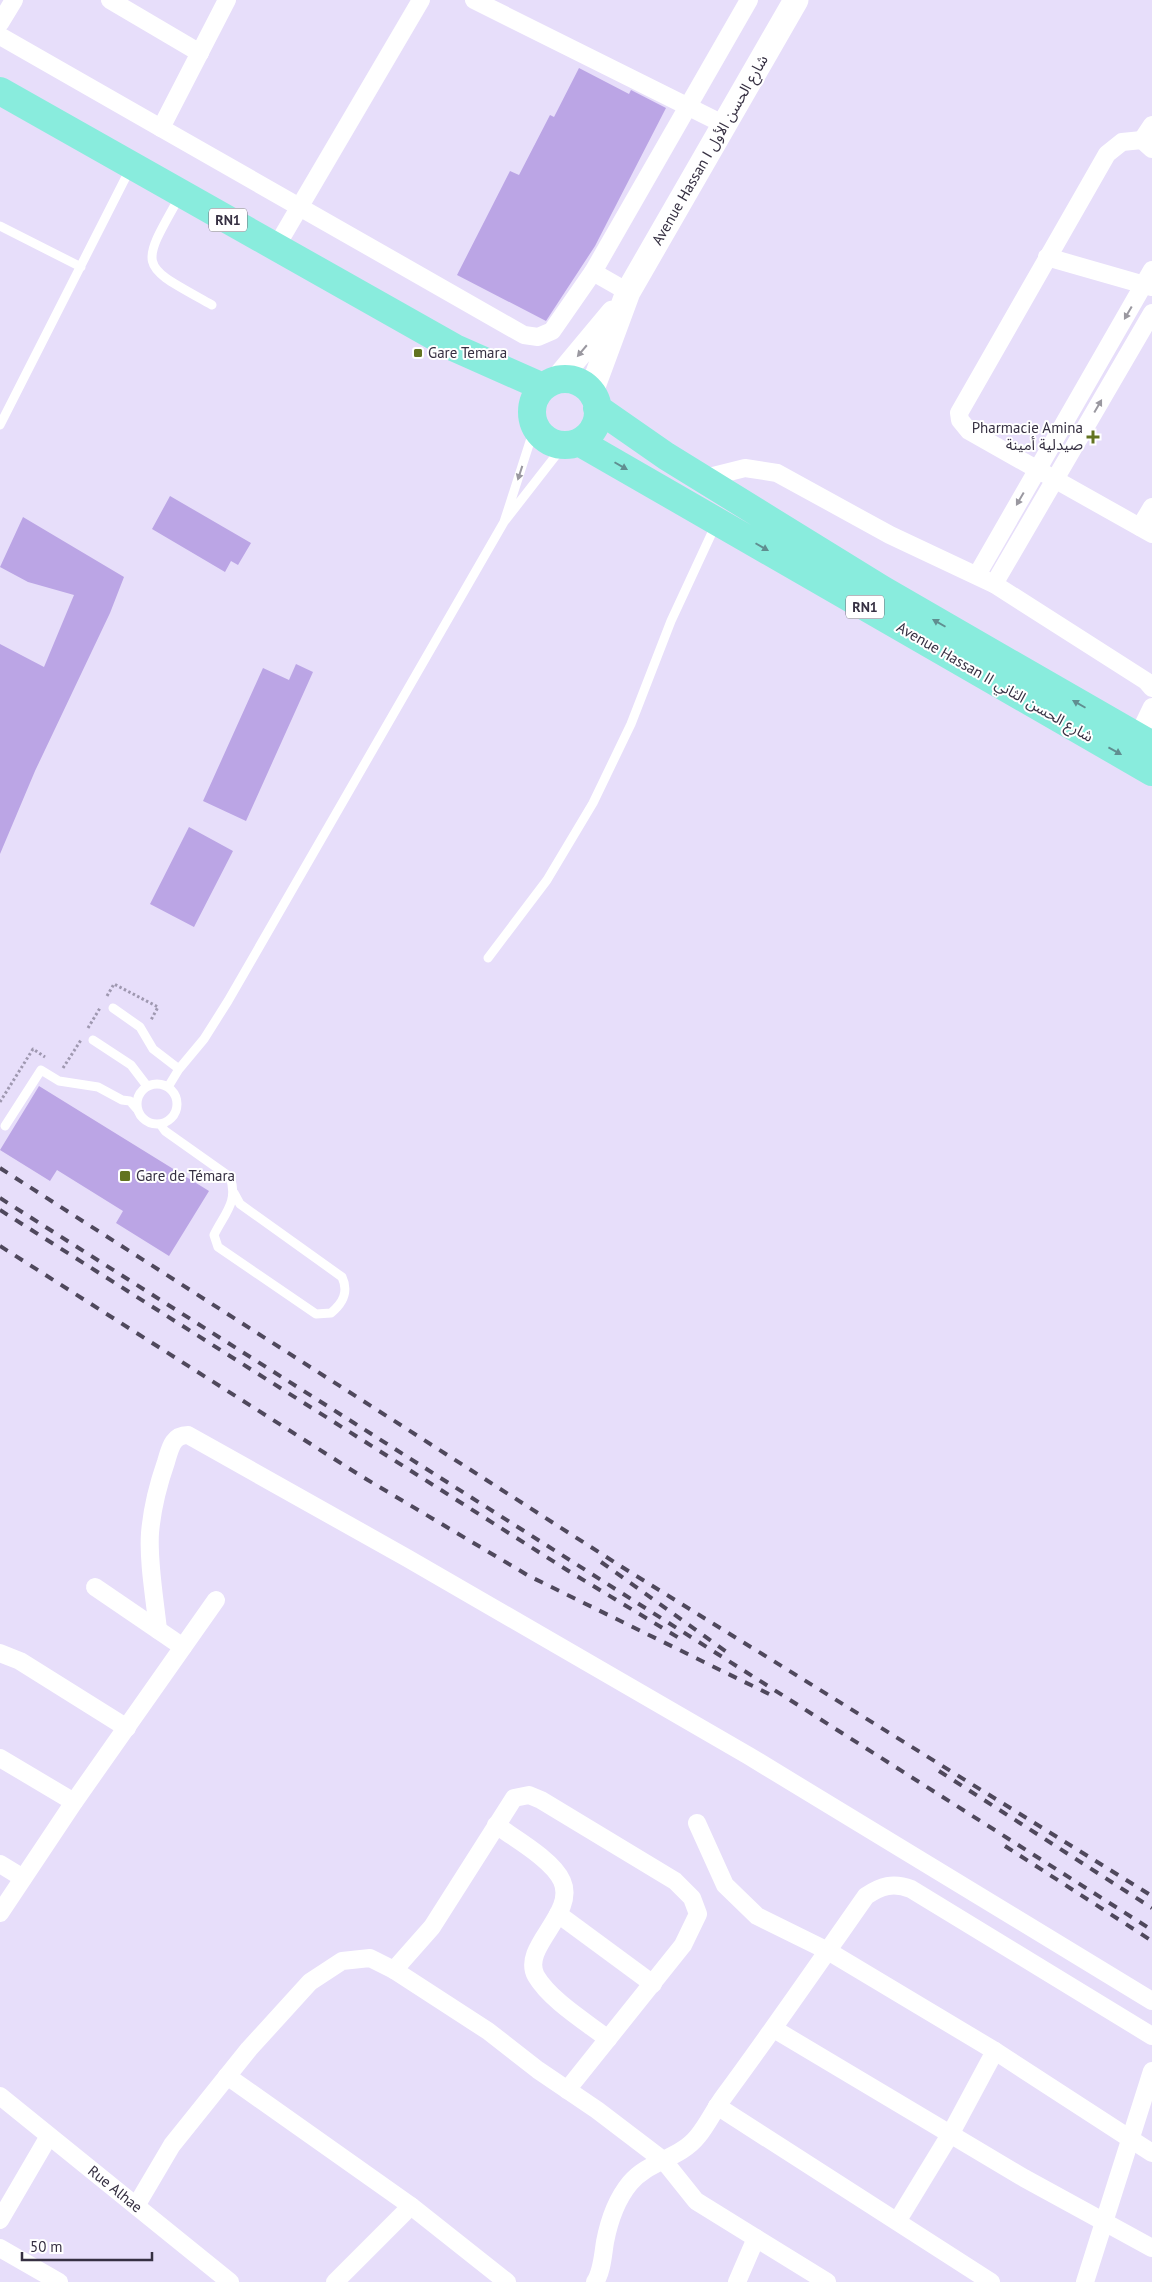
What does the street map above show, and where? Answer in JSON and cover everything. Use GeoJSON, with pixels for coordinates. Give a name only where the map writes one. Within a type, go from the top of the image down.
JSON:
{"type":"FeatureCollection","features":[{"type":"Feature","properties":{"kind":"main road","name":"Avenue Hassan I شارع الحسن الأول"},"geometry":{"type":"LineString","coordinates":[[542,401],[626,296],[723,124],[796,0]]}},
{"type":"Feature","properties":{"kind":"main road","name":"Avenue Hassan II شارع الحسن الثاني"},"geometry":{"type":"LineString","coordinates":[[0,91],[455,348],[542,401]]}},
{"type":"Feature","properties":{"kind":"main road","name":"Avenue Hassan I شارع الحسن الأول"},"geometry":{"type":"LineString","coordinates":[[594,400],[626,296]]}},
{"type":"Feature","properties":{"kind":"main road","name":"Avenue Hassan II شارع الحسن الثاني"},"geometry":{"type":"LineString","coordinates":[[542,401],[576,381],[594,400],[666,456],[701,479],[883,590],[1145,742]]}},
{"type":"Feature","properties":{"kind":"main road"},"geometry":{"type":"LineString","coordinates":[[572,443],[588,436],[594,428],[594,400]]}},
{"type":"Feature","properties":{"kind":"main road","name":"Avenue Hassan II شارع الحسن الثاني"},"geometry":{"type":"LineString","coordinates":[[542,401],[542,436],[553,443],[572,443],[718,522],[1152,772]]}},
{"type":"Feature","properties":{"kind":"street"},"geometry":{"type":"LineString","coordinates":[[0,22],[14,0]]}},
{"type":"Feature","properties":{"kind":"street"},"geometry":{"type":"LineString","coordinates":[[161,128],[227,0]]}},
{"type":"Feature","properties":{"kind":"street"},"geometry":{"type":"LineString","coordinates":[[276,247],[421,0]]}},
{"type":"Feature","properties":{"kind":"street"},"geometry":{"type":"LineString","coordinates":[[474,0],[723,124]]}},
{"type":"Feature","properties":{"kind":"street"},"geometry":{"type":"LineString","coordinates":[[0,36],[524,335],[532,337],[546,335],[552,331],[593,272],[749,0]]}},
{"type":"Feature","properties":{"kind":"street"},"geometry":{"type":"LineString","coordinates":[[116,2],[200,53]]}},
{"type":"Feature","properties":{"kind":"street"},"geometry":{"type":"LineString","coordinates":[[1152,125],[1147,145],[1122,142],[1107,154],[959,413],[960,420],[969,431],[1146,531],[1152,507]]}},
{"type":"Feature","properties":{"kind":"street"},"geometry":{"type":"LineString","coordinates":[[977,575],[1037,469],[1149,281],[1047,257]]}},
{"type":"Feature","properties":{"kind":"street"},"geometry":{"type":"LineString","coordinates":[[593,272],[626,296]]}},
{"type":"Feature","properties":{"kind":"street"},"geometry":{"type":"LineString","coordinates":[[994,584],[1152,313]]}},
{"type":"Feature","properties":{"kind":"street"},"geometry":{"type":"LineString","coordinates":[[701,479],[745,468],[777,473],[890,535],[994,584],[1146,680],[1152,688]]}},
{"type":"Feature","properties":{"kind":"street"},"geometry":{"type":"LineString","coordinates":[[1145,742],[1152,707]]}},
{"type":"Feature","properties":{"kind":"street"},"geometry":{"type":"LineString","coordinates":[[158,1630],[150,1535],[153,1512],[158,1488],[172,1444],[179,1436],[188,1435],[407,1558],[749,1756],[1152,2001]]}},
{"type":"Feature","properties":{"kind":"street"},"geometry":{"type":"LineString","coordinates":[[95,1587],[183,1648]]}},
{"type":"Feature","properties":{"kind":"street"},"geometry":{"type":"LineString","coordinates":[[0,1913],[74,1802],[216,1600]]}},
{"type":"Feature","properties":{"kind":"street"},"geometry":{"type":"LineString","coordinates":[[0,1653],[20,1661],[127,1728]]}},
{"type":"Feature","properties":{"kind":"street"},"geometry":{"type":"LineString","coordinates":[[0,1758],[74,1802]]}},
{"type":"Feature","properties":{"kind":"street"},"geometry":{"type":"LineString","coordinates":[[394,1970],[432,1927],[514,1798],[529,1795],[563,1811],[675,1881],[692,1898],[698,1914],[683,1945],[567,2090]]}},
{"type":"Feature","properties":{"kind":"street"},"geometry":{"type":"LineString","coordinates":[[697,1823],[725,1886],[757,1916],[828,1950],[995,2051],[1152,2153]]}},
{"type":"Feature","properties":{"kind":"street"},"geometry":{"type":"LineString","coordinates":[[496,1824],[549,1865],[563,1882],[564,1903],[534,1955],[535,1975],[552,1995],[608,2040]]}},
{"type":"Feature","properties":{"kind":"street"},"geometry":{"type":"LineString","coordinates":[[0,1864],[23,1878]]}},
{"type":"Feature","properties":{"kind":"street"},"geometry":{"type":"LineString","coordinates":[[598,2281],[609,2223],[616,2203],[629,2184],[640,2172],[683,2150],[697,2137],[716,2106],[774,2029],[866,1896],[884,1886],[901,1886],[959,1918],[1152,2036]]}},
{"type":"Feature","properties":{"kind":"street"},"geometry":{"type":"LineString","coordinates":[[558,1914],[652,1984]]}},
{"type":"Feature","properties":{"kind":"street"},"geometry":{"type":"LineString","coordinates":[[136,2206],[172,2145],[227,2076],[310,1982],[342,1961],[370,1958],[394,1970],[488,2031],[664,2161],[696,2201],[827,2282]]}},
{"type":"Feature","properties":{"kind":"street"},"geometry":{"type":"LineString","coordinates":[[774,2029],[1024,2178],[1152,2248]]}},
{"type":"Feature","properties":{"kind":"street"},"geometry":{"type":"LineString","coordinates":[[898,2220],[951,2133],[995,2051]]}},
{"type":"Feature","properties":{"kind":"street"},"geometry":{"type":"LineString","coordinates":[[1085,2282],[1152,2071]]}},
{"type":"Feature","properties":{"kind":"street"},"geometry":{"type":"LineString","coordinates":[[227,2076],[411,2206],[507,2282]]}},
{"type":"Feature","properties":{"kind":"street","name":"Rue Alhae"},"geometry":{"type":"LineString","coordinates":[[0,2096],[230,2282]]}},
{"type":"Feature","properties":{"kind":"street"},"geometry":{"type":"LineString","coordinates":[[716,2106],[898,2220],[991,2282]]}},
{"type":"Feature","properties":{"kind":"street"},"geometry":{"type":"LineString","coordinates":[[0,2220],[49,2136]]}},
{"type":"Feature","properties":{"kind":"street"},"geometry":{"type":"LineString","coordinates":[[335,2282],[411,2206]]}},
{"type":"Feature","properties":{"kind":"street"},"geometry":{"type":"LineString","coordinates":[[737,2282],[756,2238]]}},
{"type":"Feature","properties":{"kind":"street"},"geometry":{"type":"LineString","coordinates":[[0,2248],[59,2282]]}},
{"type":"Feature","properties":{"kind":"lane"},"geometry":{"type":"LineString","coordinates":[[0,425],[81,268],[131,165]]}},
{"type":"Feature","properties":{"kind":"lane"},"geometry":{"type":"LineString","coordinates":[[182,194],[151,250],[152,265],[161,276],[212,305]]}},
{"type":"Feature","properties":{"kind":"lane"},"geometry":{"type":"LineString","coordinates":[[0,226],[81,268]]}},
{"type":"Feature","properties":{"kind":"lane"},"geometry":{"type":"LineString","coordinates":[[504,522],[542,401]]}},
{"type":"Feature","properties":{"kind":"lane"},"geometry":{"type":"LineString","coordinates":[[168,1087],[179,1069],[204,1039],[228,1001],[504,522],[572,443]]}},
{"type":"Feature","properties":{"kind":"lane"},"geometry":{"type":"LineString","coordinates":[[488,958],[547,880],[593,803],[631,724],[671,621],[718,522]]}},
{"type":"Feature","properties":{"kind":"lane"},"geometry":{"type":"LineString","coordinates":[[113,1008],[145,1032],[153,1049],[179,1069]]}},
{"type":"Feature","properties":{"kind":"lane"},"geometry":{"type":"LineString","coordinates":[[92,1040],[131,1065],[147,1086]]}},
{"type":"Feature","properties":{"kind":"lane"},"geometry":{"type":"LineString","coordinates":[[5,1126],[41,1070],[58,1081],[98,1087],[122,1100],[130,1101],[142,1117],[150,1123],[160,1124],[169,1120],[175,1113],[178,1103],[175,1094],[168,1087],[159,1083],[147,1086],[141,1090],[137,1099],[137,1109]]}},
{"type":"Feature","properties":{"kind":"lane"},"geometry":{"type":"LineString","coordinates":[[160,1124],[172,1136],[225,1172],[230,1177],[234,1193],[240,1204],[342,1277],[346,1290],[344,1298],[331,1313],[324,1316],[316,1314],[218,1247],[214,1235],[231,1207],[234,1193]]}},
{"type":"Feature","properties":{"kind":"path"},"geometry":{"type":"LineString","coordinates":[[56,1064],[64,1068],[114,984],[158,1007],[145,1032]]}},
{"type":"Feature","properties":{"kind":"path"},"geometry":{"type":"LineString","coordinates":[[0,1102],[33,1049],[48,1059]]}},
{"type":"Feature","properties":{"kind":"building"},"geometry":{"type":"Polygon","coordinates":[[[579,68],[629,94],[631,90],[666,108],[595,246],[546,321],[457,275],[510,171],[519,175],[550,115],[554,117],[579,68]]]}},
{"type":"Feature","properties":{"kind":"building"},"geometry":{"type":"Polygon","coordinates":[[[170,496],[251,543],[238,565],[231,561],[225,572],[152,529],[170,496]]]}},
{"type":"Feature","properties":{"kind":"building"},"geometry":{"type":"Polygon","coordinates":[[[23,517],[124,577],[110,613],[35,771],[0,854],[0,644],[44,667],[74,595],[28,582],[0,567],[23,517]]]}},
{"type":"Feature","properties":{"kind":"building"},"geometry":{"type":"Polygon","coordinates":[[[296,664],[313,672],[246,821],[203,801],[263,668],[289,680],[296,664]]]}},
{"type":"Feature","properties":{"kind":"building"},"geometry":{"type":"Polygon","coordinates":[[[189,827],[233,851],[194,927],[150,904],[189,827]]]}},
{"type":"Feature","properties":{"kind":"building","name":"Gare de Témara"},"geometry":{"type":"Polygon","coordinates":[[[39,1086],[209,1191],[169,1256],[116,1223],[123,1211],[57,1170],[50,1181],[0,1150],[39,1086]]]}},
{"type":"Feature","properties":{"kind":"railway"},"geometry":{"type":"LineString","coordinates":[[0,1168],[622,1567],[1152,1896]]}},
{"type":"Feature","properties":{"kind":"railway"},"geometry":{"type":"LineString","coordinates":[[0,1198],[1152,1930]]}},
{"type":"Feature","properties":{"kind":"railway"},"geometry":{"type":"LineString","coordinates":[[0,1210],[567,1570],[679,1638]]}},
{"type":"Feature","properties":{"kind":"railway"},"geometry":{"type":"LineString","coordinates":[[0,1246],[361,1476],[529,1576],[769,1694]]}},
{"type":"Feature","properties":{"kind":"railway"},"geometry":{"type":"LineString","coordinates":[[601,1562],[731,1655]]}},
{"type":"Feature","properties":{"kind":"railway"},"geometry":{"type":"LineString","coordinates":[[939,1771],[1152,1908]]}},
{"type":"Feature","properties":{"kind":"railway"},"geometry":{"type":"LineString","coordinates":[[1005,1846],[1152,1941]]}},
{"type":"Feature","properties":{"kind":"place","name":"Gare Temara"},"geometry":{"type":"Point","coordinates":[418,353]}},
{"type":"Feature","properties":{"kind":"place","name":"Pharmacie Amina صيدلية أمينة"},"geometry":{"type":"Point","coordinates":[1093,437]}},
{"type":"Feature","properties":{"kind":"place","name":"Gare de Témara"},"geometry":{"type":"Point","coordinates":[125,1176]}}]}
